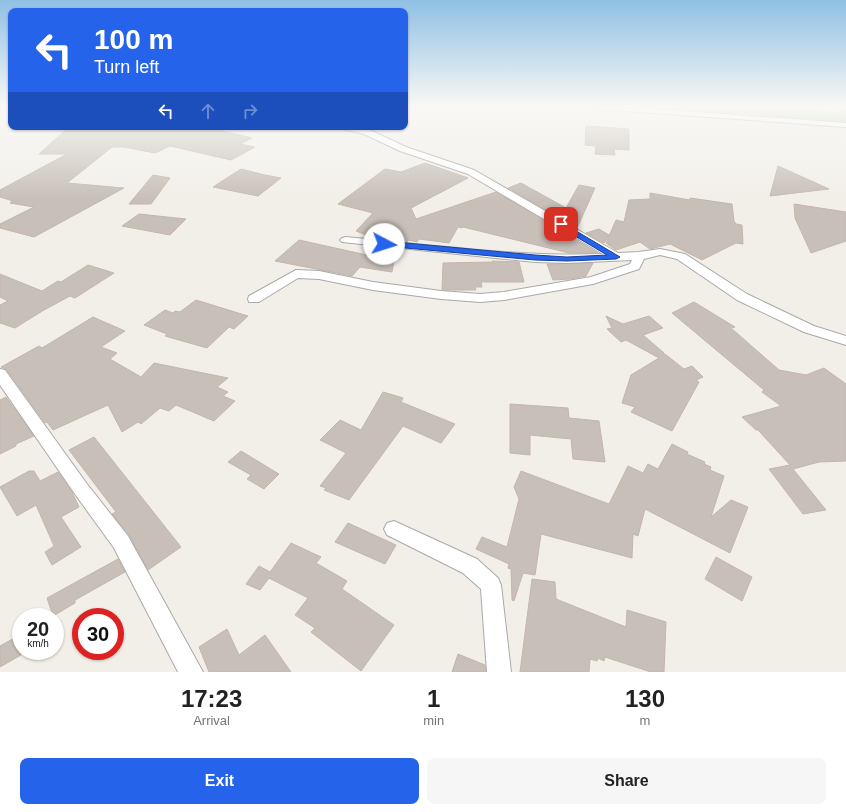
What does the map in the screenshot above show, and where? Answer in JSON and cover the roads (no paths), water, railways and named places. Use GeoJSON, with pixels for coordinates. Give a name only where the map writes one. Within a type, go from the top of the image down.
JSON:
{"type":"FeatureCollection","features":[{"type":"Feature","properties":{"kind":"street"},"geometry":{"type":"LineString","coordinates":[[380,138],[403,149],[471,172],[616,257]]}},
{"type":"Feature","properties":{"kind":"street"},"geometry":{"type":"LineString","coordinates":[[346,240],[535,258],[575,259],[639,256],[660,252],[681,256],[742,297],[809,329],[846,341]]}},
{"type":"Feature","properties":{"kind":"street"},"geometry":{"type":"LineString","coordinates":[[254,299],[296,274],[319,275],[372,286],[441,296],[480,298],[504,296],[593,280],[634,266],[639,256]]}},
{"type":"Feature","properties":{"kind":"street"},"geometry":{"type":"LineString","coordinates":[[0,374],[81,489],[122,542],[191,672]]}},
{"type":"Feature","properties":{"kind":"street"},"geometry":{"type":"LineString","coordinates":[[394,529],[470,566],[491,585],[499,672]]}}]}
